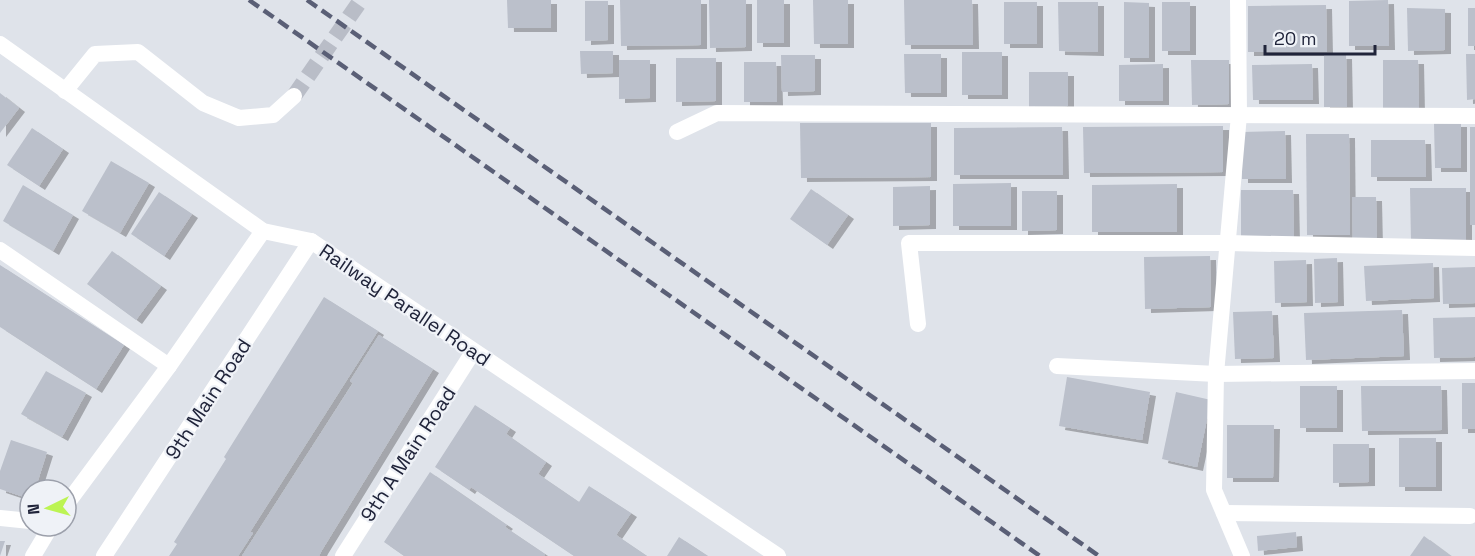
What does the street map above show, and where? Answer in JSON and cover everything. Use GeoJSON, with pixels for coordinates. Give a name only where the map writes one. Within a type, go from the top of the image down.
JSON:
{"type":"FeatureCollection","features":[{"type":"Feature","properties":{"kind":"street"},"geometry":{"type":"LineString","coordinates":[[1239,0],[1239,115],[1216,374],[1214,490],[1242,556]]}},
{"type":"Feature","properties":{"kind":"street","name":"Railway Parallel Road"},"geometry":{"type":"LineString","coordinates":[[0,44],[263,231],[311,241],[778,556]]}},
{"type":"Feature","properties":{"kind":"street"},"geometry":{"type":"LineString","coordinates":[[65,91],[95,54],[138,52],[203,103],[239,118],[273,116],[294,96]]}},
{"type":"Feature","properties":{"kind":"street"},"geometry":{"type":"LineString","coordinates":[[677,132],[717,113],[1475,117]]}},
{"type":"Feature","properties":{"kind":"street"},"geometry":{"type":"LineString","coordinates":[[78,489],[170,366],[263,231]]}},
{"type":"Feature","properties":{"kind":"street","name":"9th Main Road"},"geometry":{"type":"LineString","coordinates":[[104,556],[311,241]]}},
{"type":"Feature","properties":{"kind":"street"},"geometry":{"type":"LineString","coordinates":[[918,324],[909,243],[1227,243],[1475,248]]}},
{"type":"Feature","properties":{"kind":"street"},"geometry":{"type":"LineString","coordinates":[[0,250],[170,366]]}},
{"type":"Feature","properties":{"kind":"street","name":"9th A Main Road"},"geometry":{"type":"LineString","coordinates":[[343,556],[473,352]]}},
{"type":"Feature","properties":{"kind":"street"},"geometry":{"type":"LineString","coordinates":[[1058,366],[1216,374],[1475,372]]}},
{"type":"Feature","properties":{"kind":"street"},"geometry":{"type":"LineString","coordinates":[[1224,513],[1470,516]]}},
{"type":"Feature","properties":{"kind":"street"},"geometry":{"type":"LineString","coordinates":[[0,518],[18,520]]}},
{"type":"Feature","properties":{"kind":"street"},"geometry":{"type":"LineString","coordinates":[[33,556],[44,538]]}},
{"type":"Feature","properties":{"kind":"building"},"geometry":{"type":"Polygon","coordinates":[[[507,0],[551,0],[551,28],[508,28],[507,0]]]}},
{"type":"Feature","properties":{"kind":"building"},"geometry":{"type":"Polygon","coordinates":[[[620,0],[701,0],[701,45],[621,46],[620,0]]]}},
{"type":"Feature","properties":{"kind":"building"},"geometry":{"type":"Polygon","coordinates":[[[709,0],[746,0],[746,47],[710,48],[709,0]]]}},
{"type":"Feature","properties":{"kind":"building"},"geometry":{"type":"Polygon","coordinates":[[[757,0],[784,0],[784,43],[757,43],[757,0]]]}},
{"type":"Feature","properties":{"kind":"building"},"geometry":{"type":"Polygon","coordinates":[[[813,0],[848,0],[848,44],[814,44],[813,0]]]}},
{"type":"Feature","properties":{"kind":"building"},"geometry":{"type":"Polygon","coordinates":[[[904,0],[972,0],[973,45],[905,45],[904,0]]]}},
{"type":"Feature","properties":{"kind":"building"},"geometry":{"type":"Polygon","coordinates":[[[1388,0],[1389,46],[1349,46],[1349,1],[1388,0]]]}},
{"type":"Feature","properties":{"kind":"building"},"geometry":{"type":"Polygon","coordinates":[[[585,1],[608,1],[608,40],[585,41],[585,1]]]}},
{"type":"Feature","properties":{"kind":"building"},"geometry":{"type":"Polygon","coordinates":[[[1004,2],[1037,2],[1037,44],[1004,44],[1004,2]]]}},
{"type":"Feature","properties":{"kind":"building"},"geometry":{"type":"Polygon","coordinates":[[[1058,2],[1098,2],[1098,52],[1059,51],[1058,2]]]}},
{"type":"Feature","properties":{"kind":"building"},"geometry":{"type":"Polygon","coordinates":[[[1124,2],[1149,3],[1149,58],[1124,58],[1124,2]]]}},
{"type":"Feature","properties":{"kind":"building"},"geometry":{"type":"Polygon","coordinates":[[[1162,2],[1190,2],[1190,51],[1162,51],[1162,2]]]}},
{"type":"Feature","properties":{"kind":"building"},"geometry":{"type":"Polygon","coordinates":[[[1326,5],[1327,52],[1248,52],[1248,6],[1326,5]]]}},
{"type":"Feature","properties":{"kind":"building"},"geometry":{"type":"Polygon","coordinates":[[[1407,8],[1445,9],[1445,50],[1408,51],[1407,8]]]}},
{"type":"Feature","properties":{"kind":"building"},"geometry":{"type":"Polygon","coordinates":[[[1468,8],[1475,8],[1475,46],[1468,46],[1468,8]]]}},
{"type":"Feature","properties":{"kind":"building"},"geometry":{"type":"Polygon","coordinates":[[[580,51],[613,51],[613,73],[581,74],[580,51]]]}},
{"type":"Feature","properties":{"kind":"building"},"geometry":{"type":"Polygon","coordinates":[[[962,52],[1002,52],[1002,95],[962,95],[962,52]]]}},
{"type":"Feature","properties":{"kind":"building"},"geometry":{"type":"Polygon","coordinates":[[[904,54],[941,54],[941,93],[905,93],[904,54]]]}},
{"type":"Feature","properties":{"kind":"building"},"geometry":{"type":"Polygon","coordinates":[[[1466,54],[1475,54],[1475,99],[1467,100],[1466,54]]]}},
{"type":"Feature","properties":{"kind":"building"},"geometry":{"type":"Polygon","coordinates":[[[781,55],[815,55],[815,91],[782,92],[781,55]]]}},
{"type":"Feature","properties":{"kind":"building"},"geometry":{"type":"Polygon","coordinates":[[[1324,55],[1346,55],[1347,107],[1324,107],[1324,55]]]}},
{"type":"Feature","properties":{"kind":"building"},"geometry":{"type":"Polygon","coordinates":[[[676,58],[716,58],[716,101],[676,102],[676,58]]]}},
{"type":"Feature","properties":{"kind":"building"},"geometry":{"type":"Polygon","coordinates":[[[619,60],[650,60],[650,98],[619,99],[619,60]]]}},
{"type":"Feature","properties":{"kind":"building"},"geometry":{"type":"Polygon","coordinates":[[[1191,60],[1229,60],[1229,104],[1192,105],[1191,60]]]}},
{"type":"Feature","properties":{"kind":"building"},"geometry":{"type":"Polygon","coordinates":[[[1383,60],[1418,60],[1419,110],[1383,110],[1383,60]]]}},
{"type":"Feature","properties":{"kind":"building"},"geometry":{"type":"Polygon","coordinates":[[[744,62],[776,62],[777,102],[744,102],[744,62]]]}},
{"type":"Feature","properties":{"kind":"building"},"geometry":{"type":"Polygon","coordinates":[[[1163,64],[1163,101],[1119,101],[1119,65],[1163,64]]]}},
{"type":"Feature","properties":{"kind":"building"},"geometry":{"type":"Polygon","coordinates":[[[1312,64],[1313,100],[1253,100],[1252,65],[1312,64]]]}},
{"type":"Feature","properties":{"kind":"building"},"geometry":{"type":"Polygon","coordinates":[[[1029,72],[1068,72],[1068,106],[1029,107],[1029,72]]]}},
{"type":"Feature","properties":{"kind":"building"},"geometry":{"type":"Polygon","coordinates":[[[0,93],[19,108],[0,133],[0,93]]]}},
{"type":"Feature","properties":{"kind":"building"},"geometry":{"type":"Polygon","coordinates":[[[800,123],[931,123],[931,177],[801,178],[800,123]]]}},
{"type":"Feature","properties":{"kind":"building"},"geometry":{"type":"Polygon","coordinates":[[[1434,123],[1461,123],[1461,168],[1435,168],[1434,123]]]}},
{"type":"Feature","properties":{"kind":"building"},"geometry":{"type":"Polygon","coordinates":[[[1223,126],[1223,172],[1084,173],[1083,127],[1223,126]]]}},
{"type":"Feature","properties":{"kind":"building"},"geometry":{"type":"Polygon","coordinates":[[[1062,127],[1063,175],[954,175],[954,128],[1062,127]]]}},
{"type":"Feature","properties":{"kind":"building"},"geometry":{"type":"Polygon","coordinates":[[[1470,127],[1475,127],[1475,225],[1470,225],[1470,127]]]}},
{"type":"Feature","properties":{"kind":"building"},"geometry":{"type":"Polygon","coordinates":[[[32,128],[63,149],[39,186],[7,165],[32,128]]]}},
{"type":"Feature","properties":{"kind":"building"},"geometry":{"type":"Polygon","coordinates":[[[1285,131],[1286,179],[1242,179],[1242,132],[1285,131]]]}},
{"type":"Feature","properties":{"kind":"building"},"geometry":{"type":"Polygon","coordinates":[[[1306,134],[1349,134],[1350,235],[1307,235],[1306,134]]]}},
{"type":"Feature","properties":{"kind":"building"},"geometry":{"type":"Polygon","coordinates":[[[1371,140],[1425,140],[1426,177],[1371,177],[1371,140]]]}},
{"type":"Feature","properties":{"kind":"building"},"geometry":{"type":"Polygon","coordinates":[[[111,161],[149,183],[120,233],[82,211],[111,161]]]}},
{"type":"Feature","properties":{"kind":"building"},"geometry":{"type":"Polygon","coordinates":[[[1011,183],[1011,226],[953,226],[953,184],[1011,183]]]}},
{"type":"Feature","properties":{"kind":"building"},"geometry":{"type":"Polygon","coordinates":[[[1177,184],[1177,232],[1092,232],[1092,185],[1177,184]]]}},
{"type":"Feature","properties":{"kind":"building"},"geometry":{"type":"Polygon","coordinates":[[[23,185],[73,215],[53,251],[3,221],[23,185]]]}},
{"type":"Feature","properties":{"kind":"building"},"geometry":{"type":"Polygon","coordinates":[[[930,186],[930,225],[893,226],[893,187],[930,186]]]}},
{"type":"Feature","properties":{"kind":"building"},"geometry":{"type":"Polygon","coordinates":[[[1410,188],[1466,188],[1466,242],[1411,243],[1410,188]]]}},
{"type":"Feature","properties":{"kind":"building"},"geometry":{"type":"Polygon","coordinates":[[[811,189],[848,215],[827,245],[790,219],[811,189]]]}},
{"type":"Feature","properties":{"kind":"building"},"geometry":{"type":"Polygon","coordinates":[[[1241,190],[1293,190],[1294,239],[1241,239],[1241,190]]]}},
{"type":"Feature","properties":{"kind":"building"},"geometry":{"type":"Polygon","coordinates":[[[1022,191],[1057,191],[1057,230],[1022,231],[1022,191]]]}},
{"type":"Feature","properties":{"kind":"building"},"geometry":{"type":"Polygon","coordinates":[[[159,192],[192,214],[164,256],[131,234],[159,192]]]}},
{"type":"Feature","properties":{"kind":"building"},"geometry":{"type":"Polygon","coordinates":[[[1352,197],[1376,197],[1377,243],[1353,243],[1352,197]]]}},
{"type":"Feature","properties":{"kind":"building"},"geometry":{"type":"Polygon","coordinates":[[[112,251],[161,286],[136,320],[87,284],[112,251]]]}},
{"type":"Feature","properties":{"kind":"building"},"geometry":{"type":"Polygon","coordinates":[[[1210,256],[1211,307],[1145,309],[1144,257],[1210,256]]]}},
{"type":"Feature","properties":{"kind":"building"},"geometry":{"type":"Polygon","coordinates":[[[1337,258],[1338,302],[1315,303],[1314,259],[1337,258]]]}},
{"type":"Feature","properties":{"kind":"building"},"geometry":{"type":"Polygon","coordinates":[[[1306,260],[1307,302],[1275,303],[1274,261],[1306,260]]]}},
{"type":"Feature","properties":{"kind":"building"},"geometry":{"type":"Polygon","coordinates":[[[1433,263],[1434,298],[1366,301],[1364,266],[1433,263]]]}},
{"type":"Feature","properties":{"kind":"building"},"geometry":{"type":"Polygon","coordinates":[[[0,265],[124,345],[96,389],[0,327],[0,265]]]}},
{"type":"Feature","properties":{"kind":"building"},"geometry":{"type":"Polygon","coordinates":[[[1475,267],[1475,303],[1443,304],[1442,268],[1475,267]]]}},
{"type":"Feature","properties":{"kind":"building"},"geometry":{"type":"Polygon","coordinates":[[[324,297],[378,331],[250,532],[253,533],[238,556],[169,556],[177,544],[174,542],[226,459],[224,457],[324,297]]]}},
{"type":"Feature","properties":{"kind":"building"},"geometry":{"type":"Polygon","coordinates":[[[1402,310],[1404,356],[1306,360],[1304,313],[1402,310]]]}},
{"type":"Feature","properties":{"kind":"building"},"geometry":{"type":"Polygon","coordinates":[[[1272,311],[1274,358],[1235,359],[1233,312],[1272,311]]]}},
{"type":"Feature","properties":{"kind":"building"},"geometry":{"type":"Polygon","coordinates":[[[1475,317],[1475,357],[1434,358],[1433,318],[1475,317]]]}},
{"type":"Feature","properties":{"kind":"building"},"geometry":{"type":"Polygon","coordinates":[[[379,335],[433,369],[319,556],[242,556],[353,383],[350,381],[379,335]]]}},
{"type":"Feature","properties":{"kind":"building"},"geometry":{"type":"Polygon","coordinates":[[[46,371],[86,393],[62,437],[21,414],[46,371]]]}},
{"type":"Feature","properties":{"kind":"building"},"geometry":{"type":"Polygon","coordinates":[[[1067,377],[1150,392],[1142,440],[1059,426],[1067,377]]]}},
{"type":"Feature","properties":{"kind":"building"},"geometry":{"type":"Polygon","coordinates":[[[1462,383],[1475,383],[1475,429],[1462,429],[1462,383]]]}},
{"type":"Feature","properties":{"kind":"building"},"geometry":{"type":"Polygon","coordinates":[[[1300,386],[1337,386],[1337,428],[1300,428],[1300,386]]]}},
{"type":"Feature","properties":{"kind":"building"},"geometry":{"type":"Polygon","coordinates":[[[1361,386],[1441,386],[1442,430],[1362,431],[1361,386]]]}},
{"type":"Feature","properties":{"kind":"building"},"geometry":{"type":"Polygon","coordinates":[[[1176,392],[1211,400],[1197,467],[1162,459],[1176,392]]]}},
{"type":"Feature","properties":{"kind":"building"},"geometry":{"type":"Polygon","coordinates":[[[475,405],[510,428],[506,434],[546,462],[538,474],[579,502],[589,486],[631,513],[616,535],[647,556],[574,556],[471,487],[469,490],[435,467],[475,405]]]}},
{"type":"Feature","properties":{"kind":"building"},"geometry":{"type":"Polygon","coordinates":[[[1227,425],[1274,425],[1273,478],[1227,478],[1227,425]]]}},
{"type":"Feature","properties":{"kind":"building"},"geometry":{"type":"Polygon","coordinates":[[[1399,438],[1436,438],[1436,487],[1399,487],[1399,438]]]}},
{"type":"Feature","properties":{"kind":"building"},"geometry":{"type":"Polygon","coordinates":[[[11,440],[47,452],[39,478],[18,478],[18,495],[0,489],[0,471],[11,440]]]}},
{"type":"Feature","properties":{"kind":"building"},"geometry":{"type":"Polygon","coordinates":[[[1333,444],[1369,444],[1369,482],[1333,483],[1333,444]]]}},
{"type":"Feature","properties":{"kind":"building"},"geometry":{"type":"Polygon","coordinates":[[[430,472],[507,525],[505,527],[545,554],[544,556],[404,556],[384,542],[430,472]]]}},
{"type":"Feature","properties":{"kind":"building"},"geometry":{"type":"Polygon","coordinates":[[[1296,532],[1297,547],[1258,551],[1257,536],[1296,532]]]}},
{"type":"Feature","properties":{"kind":"building"},"geometry":{"type":"Polygon","coordinates":[[[1424,536],[1451,556],[1410,556],[1424,536]]]}},
{"type":"Feature","properties":{"kind":"building"},"geometry":{"type":"Polygon","coordinates":[[[679,537],[708,556],[667,556],[679,537]]]}},
{"type":"Feature","properties":{"kind":"building"},"geometry":{"type":"Polygon","coordinates":[[[0,541],[5,541],[0,556],[0,541]]]}},
{"type":"Feature","properties":{"kind":"tunnel"},"geometry":{"type":"LineString","coordinates":[[294,96],[361,0]]}},
{"type":"Feature","properties":{"kind":"railway"},"geometry":{"type":"LineString","coordinates":[[249,0],[1040,556]]}},
{"type":"Feature","properties":{"kind":"railway"},"geometry":{"type":"LineString","coordinates":[[307,0],[1099,556]]}}]}
